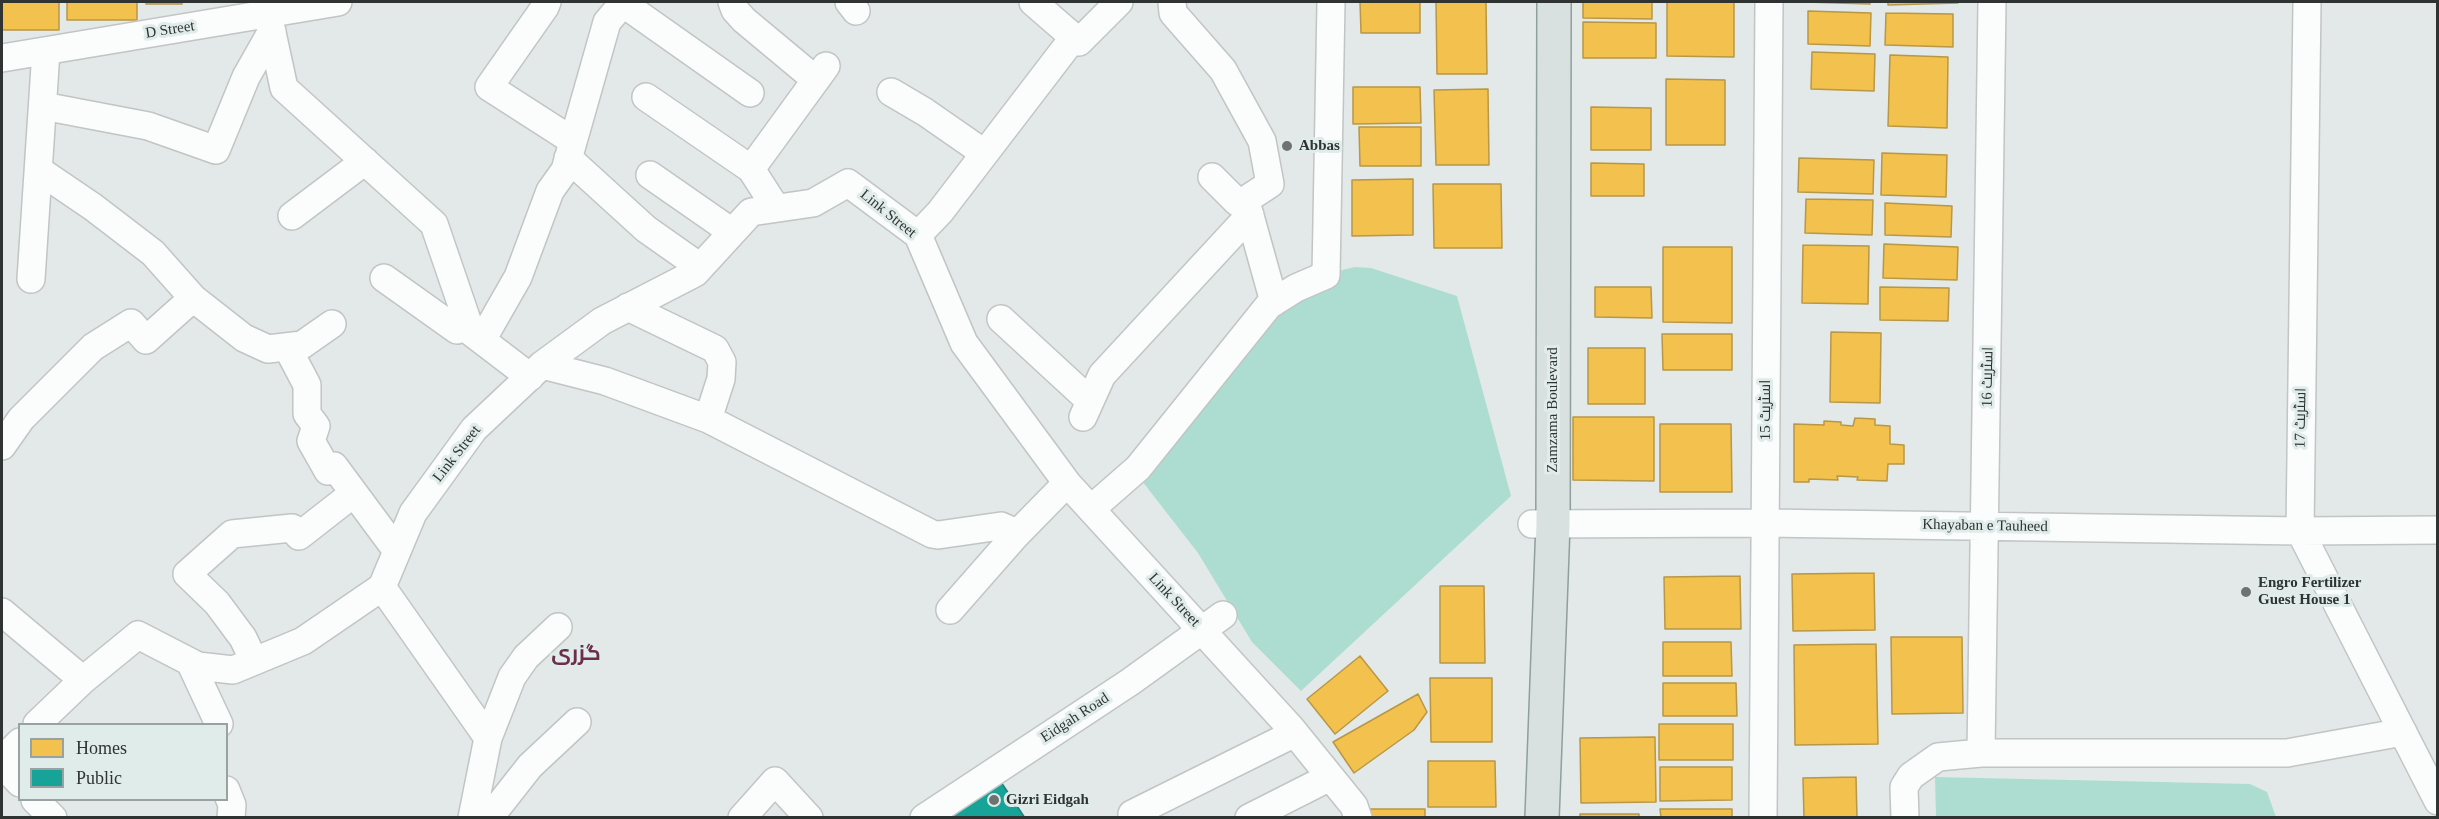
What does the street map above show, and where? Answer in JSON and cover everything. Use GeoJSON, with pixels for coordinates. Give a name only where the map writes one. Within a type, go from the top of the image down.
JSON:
{"type":"FeatureCollection","features":[{"type":"Feature","properties":{"kind":"main road","name":"Zamzama Boulevard"},"geometry":{"type":"LineString","coordinates":[[1524,818],[1543,524],[1533,2]]}},
{"type":"Feature","properties":{"kind":"main road","name":"Zamzama Boulevard"},"geometry":{"type":"LineString","coordinates":[[1542,818],[1543,524],[1554,2]]}},
{"type":"Feature","properties":{"kind":"street","name":"D Street"},"geometry":{"type":"LineString","coordinates":[[2,58],[270,22],[337,2]]}},
{"type":"Feature","properties":{"kind":"street"},"geometry":{"type":"LineString","coordinates":[[547,2],[489,87],[571,149],[646,228],[700,267]]}},
{"type":"Feature","properties":{"kind":"street"},"geometry":{"type":"LineString","coordinates":[[476,333],[518,277],[550,191],[565,170],[607,22],[621,2],[750,93]]}},
{"type":"Feature","properties":{"kind":"street"},"geometry":{"type":"LineString","coordinates":[[732,2],[744,20],[821,73],[751,169]]}},
{"type":"Feature","properties":{"kind":"street"},"geometry":{"type":"LineString","coordinates":[[1033,2],[1079,42],[1119,2]]}},
{"type":"Feature","properties":{"kind":"street"},"geometry":{"type":"LineString","coordinates":[[1001,319],[1086,409],[1102,375],[1270,184],[1262,141],[1223,70],[1173,13],[1172,2]]}},
{"type":"Feature","properties":{"kind":"street"},"geometry":{"type":"LineString","coordinates":[[1091,509],[1138,468],[1269,305],[1296,288],[1326,274],[1330,2]]}},
{"type":"Feature","properties":{"kind":"street","name":"اسٹریٹ 15"},"geometry":{"type":"LineString","coordinates":[[1763,818],[1768,2]]}},
{"type":"Feature","properties":{"kind":"street","name":"اسٹریٹ 16"},"geometry":{"type":"LineString","coordinates":[[1981,753],[1992,2]]}},
{"type":"Feature","properties":{"kind":"street","name":"اسٹریٹ 17"},"geometry":{"type":"LineString","coordinates":[[2307,2],[2300,531],[2438,801]]}},
{"type":"Feature","properties":{"kind":"street"},"geometry":{"type":"LineString","coordinates":[[270,22],[284,88],[434,224],[476,333]]}},
{"type":"Feature","properties":{"kind":"street"},"geometry":{"type":"LineString","coordinates":[[43,106],[148,126],[216,150],[270,22]]}},
{"type":"Feature","properties":{"kind":"street"},"geometry":{"type":"LineString","coordinates":[[918,235],[940,212],[1074,37]]}},
{"type":"Feature","properties":{"kind":"street"},"geometry":{"type":"LineString","coordinates":[[31,279],[40,171],[46,51]]}},
{"type":"Feature","properties":{"kind":"street"},"geometry":{"type":"LineString","coordinates":[[891,92],[926,112],[984,153]]}},
{"type":"Feature","properties":{"kind":"street"},"geometry":{"type":"LineString","coordinates":[[646,97],[751,169],[776,208]]}},
{"type":"Feature","properties":{"kind":"street"},"geometry":{"type":"LineString","coordinates":[[292,216],[365,161]]}},
{"type":"Feature","properties":{"kind":"street"},"geometry":{"type":"LineString","coordinates":[[40,171],[153,253],[193,298],[243,338],[268,349],[302,345],[332,324]]}},
{"type":"Feature","properties":{"kind":"street"},"geometry":{"type":"LineString","coordinates":[[650,175],[732,232]]}},
{"type":"Feature","properties":{"kind":"street"},"geometry":{"type":"LineString","coordinates":[[1212,177],[1246,209],[1274,302]]}},
{"type":"Feature","properties":{"kind":"street","name":"Link Street"},"geometry":{"type":"LineString","coordinates":[[382,587],[413,513],[474,429],[536,371],[602,321],[695,273],[751,212],[813,203],[848,183],[918,235],[964,343],[1067,483],[1091,509],[1213,623],[1295,733],[1354,806],[1358,818]]}},
{"type":"Feature","properties":{"kind":"street"},"geometry":{"type":"LineString","coordinates":[[384,278],[458,330],[476,333],[536,371],[605,381],[708,419],[932,534],[1001,526],[1017,533]]}},
{"type":"Feature","properties":{"kind":"street"},"geometry":{"type":"LineString","coordinates":[[2,446],[21,419],[93,347],[131,322],[146,340],[193,298]]}},
{"type":"Feature","properties":{"kind":"street"},"geometry":{"type":"LineString","coordinates":[[628,307],[715,349],[722,362],[721,379],[708,419]]}},
{"type":"Feature","properties":{"kind":"street"},"geometry":{"type":"LineString","coordinates":[[287,347],[307,385],[308,414],[316,426],[311,441],[328,471],[334,466],[397,551]]}},
{"type":"Feature","properties":{"kind":"street"},"geometry":{"type":"LineString","coordinates":[[950,610],[1017,533],[1067,483]]}},
{"type":"Feature","properties":{"kind":"street"},"geometry":{"type":"LineString","coordinates":[[254,661],[243,638],[217,603],[187,574],[232,534],[292,528],[299,536],[354,493]]}},
{"type":"Feature","properties":{"kind":"street","name":"Khayaban e Tauheed"},"geometry":{"type":"LineString","coordinates":[[1543,524],[1986,525],[2300,531],[2438,530]]}},
{"type":"Feature","properties":{"kind":"street"},"geometry":{"type":"LineString","coordinates":[[38,723],[83,680],[138,635],[198,666],[234,670],[303,641],[382,587],[488,738]]}},
{"type":"Feature","properties":{"kind":"street"},"geometry":{"type":"LineString","coordinates":[[2,612],[83,680]]}},
{"type":"Feature","properties":{"kind":"street","name":"Eidgah Road"},"geometry":{"type":"LineString","coordinates":[[924,818],[1130,682],[1213,623]]}},
{"type":"Feature","properties":{"kind":"street"},"geometry":{"type":"LineString","coordinates":[[485,812],[488,738],[512,677],[526,657],[558,627]]}},
{"type":"Feature","properties":{"kind":"street"},"geometry":{"type":"LineString","coordinates":[[190,662],[219,723]]}},
{"type":"Feature","properties":{"kind":"street"},"geometry":{"type":"LineString","coordinates":[[485,812],[577,722]]}},
{"type":"Feature","properties":{"kind":"street"},"geometry":{"type":"LineString","coordinates":[[1905,818],[1904,787],[1911,776],[1938,757],[1981,753],[2287,753],[2403,732]]}},
{"type":"Feature","properties":{"kind":"street"},"geometry":{"type":"LineString","coordinates":[[1132,814],[1295,733]]}},
{"type":"Feature","properties":{"kind":"street"},"geometry":{"type":"LineString","coordinates":[[18,744],[2,762],[18,781]]}},
{"type":"Feature","properties":{"kind":"street"},"geometry":{"type":"LineString","coordinates":[[1249,818],[1330,777]]}},
{"type":"Feature","properties":{"kind":"street"},"geometry":{"type":"LineString","coordinates":[[742,818],[775,781],[809,818]]}},
{"type":"Feature","properties":{"kind":"street"},"geometry":{"type":"LineString","coordinates":[[228,795],[232,805],[231,818]]}},
{"type":"Feature","properties":{"kind":"street"},"geometry":{"type":"LineString","coordinates":[[36,801],[53,818]]}},
{"type":"Feature","properties":{"kind":"green space"},"geometry":{"type":"Polygon","coordinates":[[[1355,267],[1371,268],[1457,296],[1511,496],[1301,691],[1252,642],[1198,553],[1135,472],[1269,305],[1338,271],[1355,267]]]}},
{"type":"Feature","properties":{"kind":"green space"},"geometry":{"type":"Polygon","coordinates":[[[1935,777],[2250,784],[2267,792],[2276,817],[1936,817],[1935,777]]]}},
{"type":"Feature","properties":{"kind":"building: Homes"},"geometry":{"type":"Polygon","coordinates":[[[2,2],[59,2],[59,30],[2,30],[2,2]]]}},
{"type":"Feature","properties":{"kind":"building: Homes"},"geometry":{"type":"Polygon","coordinates":[[[67,2],[137,2],[137,20],[67,20],[67,2]]]}},
{"type":"Feature","properties":{"kind":"building: Homes"},"geometry":{"type":"Polygon","coordinates":[[[146,2],[182,2],[182,4],[146,4],[146,2]]]}},
{"type":"Feature","properties":{"kind":"building: Homes"},"geometry":{"type":"Polygon","coordinates":[[[1360,2],[1420,2],[1420,33],[1361,33],[1360,2]]]}},
{"type":"Feature","properties":{"kind":"building: Homes"},"geometry":{"type":"Polygon","coordinates":[[[1436,2],[1486,2],[1487,74],[1437,74],[1436,2]]]}},
{"type":"Feature","properties":{"kind":"building: Homes"},"geometry":{"type":"Polygon","coordinates":[[[1583,2],[1652,2],[1652,19],[1583,18],[1583,2]]]}},
{"type":"Feature","properties":{"kind":"building: Homes"},"geometry":{"type":"Polygon","coordinates":[[[1667,2],[1734,2],[1734,57],[1667,56],[1667,2]]]}},
{"type":"Feature","properties":{"kind":"building: Homes"},"geometry":{"type":"Polygon","coordinates":[[[1805,2],[1870,2],[1870,4],[1805,2]]]}},
{"type":"Feature","properties":{"kind":"building: Homes"},"geometry":{"type":"Polygon","coordinates":[[[1888,2],[1958,2],[1958,3],[1888,5],[1888,2]]]}},
{"type":"Feature","properties":{"kind":"building: Homes"},"geometry":{"type":"Polygon","coordinates":[[[1808,11],[1871,13],[1870,46],[1808,44],[1808,11]]]}},
{"type":"Feature","properties":{"kind":"building: Homes"},"geometry":{"type":"Polygon","coordinates":[[[1886,13],[1953,14],[1953,47],[1885,45],[1886,13]]]}},
{"type":"Feature","properties":{"kind":"building: Homes"},"geometry":{"type":"Polygon","coordinates":[[[1583,22],[1656,23],[1656,58],[1583,58],[1583,22]]]}},
{"type":"Feature","properties":{"kind":"building: Homes"},"geometry":{"type":"Polygon","coordinates":[[[1812,52],[1875,54],[1874,91],[1811,89],[1812,52]]]}},
{"type":"Feature","properties":{"kind":"building: Homes"},"geometry":{"type":"Polygon","coordinates":[[[1890,55],[1948,57],[1947,128],[1888,126],[1890,55]]]}},
{"type":"Feature","properties":{"kind":"building: Homes"},"geometry":{"type":"Polygon","coordinates":[[[1666,79],[1725,80],[1725,145],[1666,145],[1666,79]]]}},
{"type":"Feature","properties":{"kind":"building: Homes"},"geometry":{"type":"Polygon","coordinates":[[[1353,87],[1420,87],[1421,123],[1353,124],[1353,87]]]}},
{"type":"Feature","properties":{"kind":"building: Homes"},"geometry":{"type":"Polygon","coordinates":[[[1488,89],[1489,165],[1436,165],[1434,90],[1488,89]]]}},
{"type":"Feature","properties":{"kind":"building: Homes"},"geometry":{"type":"Polygon","coordinates":[[[1591,107],[1651,108],[1651,150],[1591,150],[1591,107]]]}},
{"type":"Feature","properties":{"kind":"building: Homes"},"geometry":{"type":"Polygon","coordinates":[[[1359,127],[1421,127],[1421,166],[1360,166],[1359,127]]]}},
{"type":"Feature","properties":{"kind":"building: Homes"},"geometry":{"type":"Polygon","coordinates":[[[1882,153],[1947,155],[1946,197],[1881,195],[1882,153]]]}},
{"type":"Feature","properties":{"kind":"building: Homes"},"geometry":{"type":"Polygon","coordinates":[[[1799,158],[1874,160],[1873,194],[1798,192],[1799,158]]]}},
{"type":"Feature","properties":{"kind":"building: Homes"},"geometry":{"type":"Polygon","coordinates":[[[1591,163],[1644,164],[1644,196],[1591,196],[1591,163]]]}},
{"type":"Feature","properties":{"kind":"building: Homes"},"geometry":{"type":"Polygon","coordinates":[[[1413,179],[1413,235],[1352,236],[1352,180],[1413,179]]]}},
{"type":"Feature","properties":{"kind":"building: Homes"},"geometry":{"type":"Polygon","coordinates":[[[1433,184],[1501,184],[1502,248],[1434,248],[1433,184]]]}},
{"type":"Feature","properties":{"kind":"building: Homes"},"geometry":{"type":"Polygon","coordinates":[[[1806,199],[1873,200],[1872,235],[1805,233],[1806,199]]]}},
{"type":"Feature","properties":{"kind":"building: Homes"},"geometry":{"type":"Polygon","coordinates":[[[1885,203],[1952,206],[1951,237],[1885,235],[1885,203]]]}},
{"type":"Feature","properties":{"kind":"building: Homes"},"geometry":{"type":"Polygon","coordinates":[[[1884,244],[1958,247],[1957,280],[1883,278],[1884,244]]]}},
{"type":"Feature","properties":{"kind":"building: Homes"},"geometry":{"type":"Polygon","coordinates":[[[1803,245],[1869,246],[1868,304],[1802,303],[1803,245]]]}},
{"type":"Feature","properties":{"kind":"building: Homes"},"geometry":{"type":"Polygon","coordinates":[[[1663,247],[1732,247],[1732,323],[1663,322],[1663,247]]]}},
{"type":"Feature","properties":{"kind":"building: Homes"},"geometry":{"type":"Polygon","coordinates":[[[1595,287],[1651,287],[1652,318],[1595,317],[1595,287]]]}},
{"type":"Feature","properties":{"kind":"building: Homes"},"geometry":{"type":"Polygon","coordinates":[[[1880,287],[1949,288],[1948,321],[1880,320],[1880,287]]]}},
{"type":"Feature","properties":{"kind":"building: Homes"},"geometry":{"type":"Polygon","coordinates":[[[1831,332],[1881,333],[1880,403],[1830,402],[1831,332]]]}},
{"type":"Feature","properties":{"kind":"building: Homes"},"geometry":{"type":"Polygon","coordinates":[[[1662,334],[1732,334],[1732,370],[1663,370],[1662,334]]]}},
{"type":"Feature","properties":{"kind":"building: Homes"},"geometry":{"type":"Polygon","coordinates":[[[1588,348],[1645,348],[1645,404],[1588,404],[1588,348]]]}},
{"type":"Feature","properties":{"kind":"building: Homes"},"geometry":{"type":"Polygon","coordinates":[[[1573,417],[1654,417],[1654,481],[1573,480],[1573,417]]]}},
{"type":"Feature","properties":{"kind":"building: Homes"},"geometry":{"type":"Polygon","coordinates":[[[1855,418],[1875,419],[1875,425],[1890,426],[1890,444],[1904,445],[1904,464],[1888,464],[1887,481],[1857,480],[1858,477],[1837,476],[1838,480],[1809,479],[1809,482],[1794,482],[1794,424],[1824,425],[1824,421],[1841,422],[1841,425],[1853,426],[1855,418]]]}},
{"type":"Feature","properties":{"kind":"building: Homes"},"geometry":{"type":"Polygon","coordinates":[[[1660,424],[1731,424],[1732,492],[1660,492],[1660,424]]]}},
{"type":"Feature","properties":{"kind":"building: Homes"},"geometry":{"type":"Polygon","coordinates":[[[1874,573],[1875,630],[1793,631],[1792,574],[1874,573]]]}},
{"type":"Feature","properties":{"kind":"building: Homes"},"geometry":{"type":"Polygon","coordinates":[[[1740,576],[1741,629],[1665,629],[1664,577],[1740,576]]]}},
{"type":"Feature","properties":{"kind":"building: Homes"},"geometry":{"type":"Polygon","coordinates":[[[1440,586],[1484,586],[1485,663],[1440,663],[1440,586]]]}},
{"type":"Feature","properties":{"kind":"building: Homes"},"geometry":{"type":"Polygon","coordinates":[[[1891,637],[1962,637],[1963,713],[1892,714],[1891,637]]]}},
{"type":"Feature","properties":{"kind":"building: Homes"},"geometry":{"type":"Polygon","coordinates":[[[1663,642],[1731,642],[1732,676],[1663,676],[1663,642]]]}},
{"type":"Feature","properties":{"kind":"building: Homes"},"geometry":{"type":"Polygon","coordinates":[[[1876,644],[1878,744],[1795,745],[1794,645],[1876,644]]]}},
{"type":"Feature","properties":{"kind":"building: Homes"},"geometry":{"type":"Polygon","coordinates":[[[1360,656],[1388,691],[1335,734],[1307,699],[1360,656]]]}},
{"type":"Feature","properties":{"kind":"building: Homes"},"geometry":{"type":"Polygon","coordinates":[[[1430,678],[1492,678],[1492,742],[1431,742],[1430,678]]]}},
{"type":"Feature","properties":{"kind":"building: Homes"},"geometry":{"type":"Polygon","coordinates":[[[1663,683],[1736,683],[1737,716],[1663,716],[1663,683]]]}},
{"type":"Feature","properties":{"kind":"building: Homes"},"geometry":{"type":"Polygon","coordinates":[[[1418,694],[1427,712],[1414,730],[1354,773],[1333,742],[1418,694]]]}},
{"type":"Feature","properties":{"kind":"building: Homes"},"geometry":{"type":"Polygon","coordinates":[[[1659,724],[1733,724],[1733,760],[1659,760],[1659,724]]]}},
{"type":"Feature","properties":{"kind":"building: Homes"},"geometry":{"type":"Polygon","coordinates":[[[1655,737],[1656,802],[1581,803],[1580,738],[1655,737]]]}},
{"type":"Feature","properties":{"kind":"building: Homes"},"geometry":{"type":"Polygon","coordinates":[[[1428,761],[1495,761],[1496,807],[1428,807],[1428,761]]]}},
{"type":"Feature","properties":{"kind":"building: Homes"},"geometry":{"type":"Polygon","coordinates":[[[1660,767],[1732,767],[1732,800],[1660,801],[1660,767]]]}},
{"type":"Feature","properties":{"kind":"building: Homes"},"geometry":{"type":"Polygon","coordinates":[[[1856,777],[1857,818],[1804,818],[1803,778],[1856,777]]]}},
{"type":"Feature","properties":{"kind":"building: Homes"},"geometry":{"type":"Polygon","coordinates":[[[1369,809],[1425,809],[1425,818],[1369,818],[1369,809]]]}},
{"type":"Feature","properties":{"kind":"building: Homes"},"geometry":{"type":"Polygon","coordinates":[[[1660,809],[1732,809],[1732,818],[1661,818],[1660,809]]]}},
{"type":"Feature","properties":{"kind":"building: Homes"},"geometry":{"type":"Polygon","coordinates":[[[1580,814],[1639,814],[1639,818],[1580,818],[1580,814]]]}},
{"type":"Feature","properties":{"kind":"building: Public","name":"Gizri Eidgah"},"geometry":{"type":"Polygon","coordinates":[[[1001,782],[1025,818],[949,818],[1001,782]]]}},
{"type":"Feature","properties":{"kind":"place","name":"Abbas"},"geometry":{"type":"Point","coordinates":[1287,146]}},
{"type":"Feature","properties":{"kind":"place","name":"Engro Fertilizer Guest House 1"},"geometry":{"type":"Point","coordinates":[2246,592]}},
{"type":"Feature","properties":{"kind":"place","name":"Gizri Eidgah"},"geometry":{"type":"Point","coordinates":[994,800]}},
{"type":"Feature","properties":{"kind":"district","name":"گزری"},"geometry":{"type":"Point","coordinates":[576,655]}}]}
